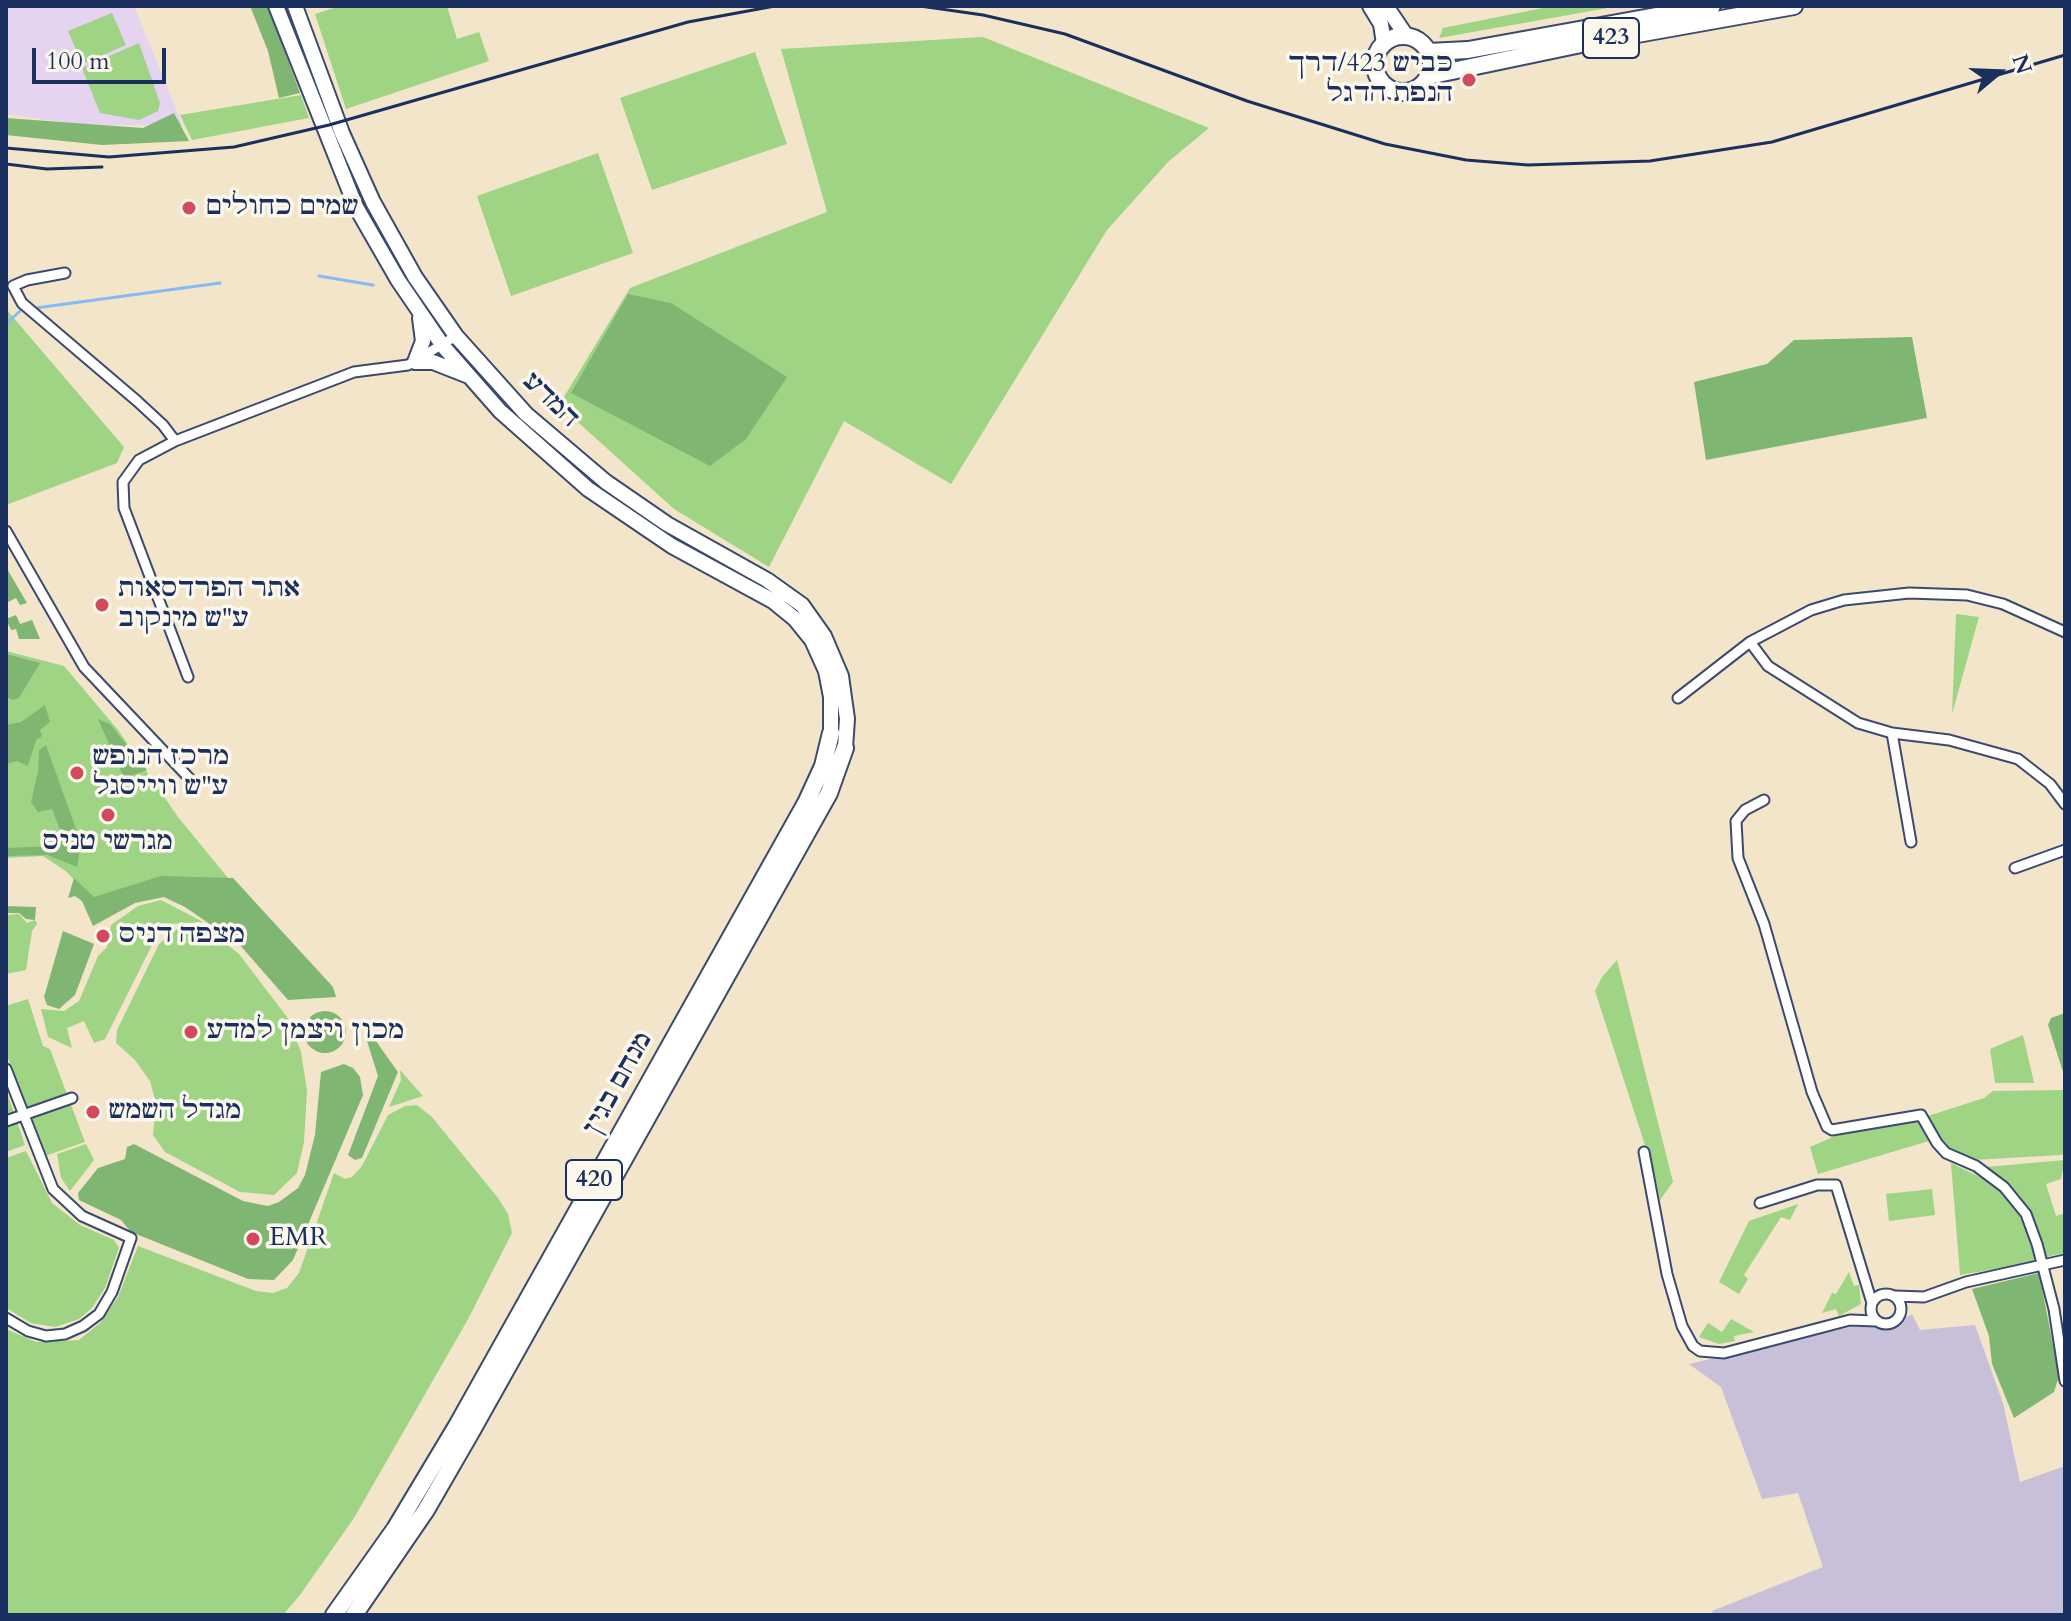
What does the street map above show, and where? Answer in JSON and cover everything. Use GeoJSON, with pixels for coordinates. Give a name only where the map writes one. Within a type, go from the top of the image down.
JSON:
{"type":"FeatureCollection","features":[{"type":"Feature","properties":{"kind":"main road","name":"המדע"},"geometry":{"type":"LineString","coordinates":[[276,6],[346,185],[410,299],[443,346],[539,448],[588,489],[662,540],[773,601],[795,619],[812,640],[826,671],[831,697],[831,733]]}},
{"type":"Feature","properties":{"kind":"main road","name":"המדע"},"geometry":{"type":"LineString","coordinates":[[295,6],[342,133],[373,202],[415,277],[456,336],[526,414],[595,473],[647,512],[767,580],[802,605],[824,636],[841,676],[847,719],[845,748]]}},
{"type":"Feature","properties":{"kind":"main road"},"geometry":{"type":"LineString","coordinates":[[1370,6],[1381,24],[1384,44],[1375,65],[1385,85],[1394,90],[1411,91],[1428,76],[1428,52],[1419,42],[1407,37],[1386,6]]}},
{"type":"Feature","properties":{"kind":"main road","name":"423"},"geometry":{"type":"LineString","coordinates":[[1428,52],[1468,50],[1712,6]]}},
{"type":"Feature","properties":{"kind":"main road","name":"423"},"geometry":{"type":"LineString","coordinates":[[1428,76],[1581,44],[1794,6]]}},
{"type":"Feature","properties":{"kind":"main road"},"geometry":{"type":"LineString","coordinates":[[1384,44],[1407,37]]}},
{"type":"Feature","properties":{"kind":"main road"},"geometry":{"type":"LineString","coordinates":[[410,299],[422,322],[423,334],[415,362],[433,362],[467,375]]}},
{"type":"Feature","properties":{"kind":"main road","name":"מנחם בגין"},"geometry":{"type":"LineString","coordinates":[[334,1615],[395,1529],[458,1424],[806,803],[823,766],[831,733]]}},
{"type":"Feature","properties":{"kind":"main road","name":"מנחם בגין"},"geometry":{"type":"LineString","coordinates":[[354,1615],[408,1538],[471,1432],[829,793],[845,748]]}},
{"type":"Feature","properties":{"kind":"street"},"geometry":{"type":"LineString","coordinates":[[65,273],[27,280],[13,286],[22,303],[137,401],[175,441]]}},
{"type":"Feature","properties":{"kind":"street"},"geometry":{"type":"LineString","coordinates":[[188,677],[124,508],[123,482],[139,460],[175,441],[354,372],[415,362],[456,336]]}},
{"type":"Feature","properties":{"kind":"street"},"geometry":{"type":"LineString","coordinates":[[6,531],[84,667],[190,779]]}},
{"type":"Feature","properties":{"kind":"street"},"geometry":{"type":"LineString","coordinates":[[1678,698],[1750,642],[1789,619],[1844,600],[1909,593],[1977,597],[2030,614],[2065,632]]}},
{"type":"Feature","properties":{"kind":"street"},"geometry":{"type":"LineString","coordinates":[[1750,642],[1768,666],[1858,723],[1892,733],[1949,740],[2018,759],[2050,784],[2065,804]]}},
{"type":"Feature","properties":{"kind":"street"},"geometry":{"type":"LineString","coordinates":[[1892,733],[1911,842]]}},
{"type":"Feature","properties":{"kind":"street"},"geometry":{"type":"LineString","coordinates":[[1764,800],[1745,810],[1736,821],[1738,858],[1764,924],[1812,1092],[1827,1127],[1832,1130],[1921,1115],[1946,1153],[1990,1174],[2016,1200],[2026,1214],[2043,1266],[2065,1381]]}},
{"type":"Feature","properties":{"kind":"street"},"geometry":{"type":"LineString","coordinates":[[2015,868],[2065,850]]}},
{"type":"Feature","properties":{"kind":"street"},"geometry":{"type":"LineString","coordinates":[[6,1069],[46,1178],[60,1200],[82,1216],[131,1238],[112,1292],[99,1314],[83,1326],[46,1336],[28,1331],[6,1318]]}},
{"type":"Feature","properties":{"kind":"street"},"geometry":{"type":"LineString","coordinates":[[6,1121],[72,1098]]}},
{"type":"Feature","properties":{"kind":"street"},"geometry":{"type":"LineString","coordinates":[[1644,1152],[1667,1274],[1682,1326],[1693,1346],[1700,1351],[1724,1353],[1850,1320],[1888,1324],[1924,1297],[1966,1282],[2065,1260]]}},
{"type":"Feature","properties":{"kind":"street"},"geometry":{"type":"LineString","coordinates":[[1760,1203],[1817,1185],[1836,1185],[1866,1277],[1876,1321]]}},
{"type":"Feature","properties":{"kind":"street"},"geometry":{"type":"LineString","coordinates":[[1866,1277],[1901,1305],[1900,1315]]}},
{"type":"Feature","properties":{"kind":"street"},"geometry":{"type":"LineString","coordinates":[[1850,1320],[1871,1304],[1890,1295],[1924,1297]]}},
{"type":"Feature","properties":{"kind":"shaded area"},"geometry":{"type":"Polygon","coordinates":[[[6,6],[134,6],[183,126],[74,124],[6,114],[6,6]]]}},
{"type":"Feature","properties":{"kind":"shaded area"},"geometry":{"type":"Polygon","coordinates":[[[1912,1314],[1920,1330],[1975,1325],[2003,1403],[2020,1482],[2065,1466],[2065,1615],[1714,1615],[1712,1611],[1823,1567],[1798,1493],[1762,1499],[1721,1387],[1689,1364],[1860,1325],[1889,1327],[1912,1314]]]}},
{"type":"Feature","properties":{"kind":"green space"},"geometry":{"type":"Polygon","coordinates":[[[250,6],[268,6],[300,93],[279,98],[268,51],[250,6]]]}},
{"type":"Feature","properties":{"kind":"green space"},"geometry":{"type":"Polygon","coordinates":[[[340,6],[447,6],[457,39],[479,32],[489,61],[346,109],[315,14],[340,6]]]}},
{"type":"Feature","properties":{"kind":"green space"},"geometry":{"type":"Polygon","coordinates":[[[1553,6],[1619,6],[1439,38],[1443,28],[1553,6]]]}},
{"type":"Feature","properties":{"kind":"green space"},"geometry":{"type":"Polygon","coordinates":[[[112,13],[126,45],[82,64],[68,31],[112,13]]]}},
{"type":"Feature","properties":{"kind":"green space"},"geometry":{"type":"Polygon","coordinates":[[[983,37],[1209,128],[1168,162],[1107,230],[951,484],[844,421],[769,567],[674,509],[559,405],[630,288],[827,212],[781,49],[983,37]]]}},
{"type":"Feature","properties":{"kind":"green space"},"geometry":{"type":"Polygon","coordinates":[[[139,43],[160,103],[158,111],[139,120],[100,113],[82,68],[139,43]]]}},
{"type":"Feature","properties":{"kind":"green space"},"geometry":{"type":"Polygon","coordinates":[[[755,52],[787,144],[652,190],[620,98],[755,52]]]}},
{"type":"Feature","properties":{"kind":"green space"},"geometry":{"type":"Polygon","coordinates":[[[301,95],[309,118],[192,140],[180,115],[301,95]]]}},
{"type":"Feature","properties":{"kind":"green space"},"geometry":{"type":"Polygon","coordinates":[[[174,113],[189,141],[102,145],[6,135],[6,118],[143,128],[174,113]]]}},
{"type":"Feature","properties":{"kind":"green space"},"geometry":{"type":"Polygon","coordinates":[[[598,153],[633,253],[511,296],[477,196],[598,153]]]}},
{"type":"Feature","properties":{"kind":"green space"},"geometry":{"type":"Polygon","coordinates":[[[628,294],[671,303],[787,377],[746,439],[710,466],[571,393],[628,294]]]}},
{"type":"Feature","properties":{"kind":"green space"},"geometry":{"type":"Polygon","coordinates":[[[6,309],[124,447],[117,463],[6,505],[6,309]]]}},
{"type":"Feature","properties":{"kind":"green space"},"geometry":{"type":"Polygon","coordinates":[[[1912,337],[1927,418],[1706,460],[1694,382],[1767,364],[1794,340],[1912,337]]]}},
{"type":"Feature","properties":{"kind":"green space"},"geometry":{"type":"Polygon","coordinates":[[[6,567],[27,603],[20,605],[16,598],[6,603],[6,567]]]}},
{"type":"Feature","properties":{"kind":"green space"},"geometry":{"type":"Polygon","coordinates":[[[1956,614],[1979,617],[1952,714],[1956,614]]]}},
{"type":"Feature","properties":{"kind":"green space"},"geometry":{"type":"Polygon","coordinates":[[[16,615],[20,624],[32,620],[40,639],[19,639],[16,629],[11,630],[6,619],[16,615]]]}},
{"type":"Feature","properties":{"kind":"green space","name":"מרכז הנופש ע\"ש ווייסגל"},"geometry":{"type":"Polygon","coordinates":[[[6,651],[64,666],[118,730],[178,817],[228,878],[92,899],[67,872],[43,856],[6,858],[6,651]]]}},
{"type":"Feature","properties":{"kind":"green space"},"geometry":{"type":"Polygon","coordinates":[[[6,654],[40,663],[19,698],[13,700],[6,697],[6,654]]]}},
{"type":"Feature","properties":{"kind":"green space"},"geometry":{"type":"Polygon","coordinates":[[[45,705],[50,722],[40,730],[42,736],[36,740],[28,766],[17,761],[6,764],[6,725],[21,722],[45,705]]]}},
{"type":"Feature","properties":{"kind":"green space"},"geometry":{"type":"Polygon","coordinates":[[[98,719],[110,724],[147,770],[124,778],[98,719]]]}},
{"type":"Feature","properties":{"kind":"green space"},"geometry":{"type":"Polygon","coordinates":[[[46,745],[81,843],[77,867],[47,855],[6,856],[6,848],[54,846],[61,832],[52,809],[38,812],[31,802],[39,750],[46,745]]]}},
{"type":"Feature","properties":{"kind":"green space"},"geometry":{"type":"Polygon","coordinates":[[[161,876],[233,878],[333,987],[336,997],[288,1000],[239,944],[185,907],[164,897],[135,903],[93,926],[82,901],[75,896],[68,898],[74,878],[94,897],[161,876]]]}},
{"type":"Feature","properties":{"kind":"green space"},"geometry":{"type":"Polygon","coordinates":[[[161,900],[203,922],[168,924],[158,933],[105,1039],[94,1043],[84,1021],[67,1028],[72,1048],[48,1037],[41,1009],[64,1011],[79,1001],[98,956],[107,947],[111,925],[138,906],[161,900]]]}},
{"type":"Feature","properties":{"kind":"green space"},"geometry":{"type":"Polygon","coordinates":[[[6,906],[36,907],[35,920],[26,919],[19,913],[6,913],[6,906]]]}},
{"type":"Feature","properties":{"kind":"green space"},"geometry":{"type":"Polygon","coordinates":[[[19,914],[27,923],[35,920],[37,924],[32,931],[26,970],[6,974],[6,915],[19,914]]]}},
{"type":"Feature","properties":{"kind":"green space"},"geometry":{"type":"Polygon","coordinates":[[[188,927],[212,932],[239,954],[287,1017],[301,1052],[307,1091],[304,1142],[297,1173],[274,1195],[240,1192],[165,1152],[153,1135],[156,1103],[150,1081],[135,1060],[116,1043],[117,1030],[159,944],[177,929],[188,927]]]}},
{"type":"Feature","properties":{"kind":"green space"},"geometry":{"type":"Polygon","coordinates":[[[63,931],[94,944],[75,995],[59,1009],[47,1005],[44,997],[63,931]]]}},
{"type":"Feature","properties":{"kind":"green space"},"geometry":{"type":"Polygon","coordinates":[[[1617,960],[1673,1182],[1660,1200],[1595,991],[1617,960]]]}},
{"type":"Feature","properties":{"kind":"green space"},"geometry":{"type":"Polygon","coordinates":[[[28,999],[43,1046],[50,1049],[85,1142],[42,1157],[6,1052],[6,1006],[28,999]]]}},
{"type":"Feature","properties":{"kind":"green space"},"geometry":{"type":"Polygon","coordinates":[[[325,1011],[340,1017],[346,1032],[340,1047],[325,1053],[310,1047],[304,1032],[310,1017],[325,1011]]]}},
{"type":"Feature","properties":{"kind":"green space"},"geometry":{"type":"Polygon","coordinates":[[[2065,1013],[2065,1078],[2048,1025],[2051,1018],[2065,1013]]]}},
{"type":"Feature","properties":{"kind":"green space"},"geometry":{"type":"Polygon","coordinates":[[[368,1030],[398,1072],[362,1158],[355,1160],[348,1155],[378,1076],[366,1038],[368,1030]]]}},
{"type":"Feature","properties":{"kind":"green space"},"geometry":{"type":"Polygon","coordinates":[[[2023,1035],[2034,1083],[1995,1083],[1990,1049],[2023,1035]]]}},
{"type":"Feature","properties":{"kind":"green space"},"geometry":{"type":"Polygon","coordinates":[[[344,1064],[353,1068],[360,1077],[363,1095],[293,1260],[274,1280],[248,1279],[131,1232],[121,1220],[79,1200],[78,1193],[98,1168],[125,1159],[127,1147],[134,1144],[243,1201],[268,1206],[279,1202],[298,1188],[305,1175],[315,1135],[321,1072],[344,1064]]]}},
{"type":"Feature","properties":{"kind":"green space"},"geometry":{"type":"Polygon","coordinates":[[[400,1070],[423,1096],[389,1107],[401,1080],[400,1070]]]}},
{"type":"Feature","properties":{"kind":"green space"},"geometry":{"type":"Polygon","coordinates":[[[6,1090],[25,1145],[6,1152],[6,1090]]]}},
{"type":"Feature","properties":{"kind":"green space"},"geometry":{"type":"Polygon","coordinates":[[[2065,1090],[2065,1154],[2060,1155],[1973,1160],[1943,1144],[1928,1116],[1984,1098],[1993,1091],[2065,1090]]]}},
{"type":"Feature","properties":{"kind":"green space"},"geometry":{"type":"Polygon","coordinates":[[[417,1105],[432,1117],[498,1198],[508,1214],[512,1233],[467,1321],[354,1518],[300,1595],[283,1615],[6,1615],[6,1329],[36,1342],[79,1340],[100,1323],[118,1297],[138,1246],[256,1291],[273,1293],[287,1288],[299,1273],[334,1173],[345,1179],[352,1177],[362,1166],[388,1115],[405,1106],[417,1105]]]}},
{"type":"Feature","properties":{"kind":"green space"},"geometry":{"type":"Polygon","coordinates":[[[1919,1119],[1929,1141],[1818,1174],[1810,1147],[1835,1136],[1919,1119]]]}},
{"type":"Feature","properties":{"kind":"green space"},"geometry":{"type":"Polygon","coordinates":[[[86,1144],[94,1160],[70,1191],[61,1178],[57,1154],[86,1144]]]}},
{"type":"Feature","properties":{"kind":"green space"},"geometry":{"type":"Polygon","coordinates":[[[26,1151],[52,1203],[80,1225],[114,1240],[119,1248],[105,1288],[92,1308],[79,1319],[55,1327],[31,1323],[6,1308],[6,1158],[26,1151]]]}},
{"type":"Feature","properties":{"kind":"green space"},"geometry":{"type":"Polygon","coordinates":[[[2065,1160],[2061,1179],[2046,1184],[2056,1216],[2065,1213],[2065,1253],[2045,1257],[2020,1196],[1985,1167],[2065,1160]]]}},
{"type":"Feature","properties":{"kind":"green space"},"geometry":{"type":"Polygon","coordinates":[[[1951,1163],[1992,1183],[2016,1207],[2038,1262],[1960,1275],[1951,1163]]]}},
{"type":"Feature","properties":{"kind":"green space"},"geometry":{"type":"Polygon","coordinates":[[[1932,1189],[1935,1215],[1889,1221],[1886,1194],[1932,1189]]]}},
{"type":"Feature","properties":{"kind":"green space"},"geometry":{"type":"Polygon","coordinates":[[[1798,1204],[1790,1220],[1781,1217],[1744,1275],[1748,1279],[1739,1294],[1719,1282],[1749,1221],[1798,1204]]]}},
{"type":"Feature","properties":{"kind":"green space"},"geometry":{"type":"Polygon","coordinates":[[[1849,1272],[1854,1286],[1859,1285],[1861,1304],[1839,1316],[1836,1309],[1822,1313],[1832,1293],[1836,1294],[1849,1272]]]}},
{"type":"Feature","properties":{"kind":"green space"},"geometry":{"type":"Polygon","coordinates":[[[2039,1273],[2059,1376],[2054,1392],[2014,1418],[1992,1364],[1989,1336],[1972,1289],[2039,1273]]]}},
{"type":"Feature","properties":{"kind":"green space"},"geometry":{"type":"Polygon","coordinates":[[[1731,1319],[1754,1332],[1734,1336],[1735,1341],[1719,1344],[1699,1337],[1708,1323],[1722,1332],[1731,1319]]]}},
{"type":"Feature","properties":{"kind":"waterway"},"geometry":{"type":"LineString","coordinates":[[319,276],[373,285]]}},
{"type":"Feature","properties":{"kind":"waterway"},"geometry":{"type":"LineString","coordinates":[[36,308],[220,283]]}},
{"type":"Feature","properties":{"kind":"waterway"},"geometry":{"type":"LineString","coordinates":[[6,324],[20,311]]}},
{"type":"Feature","properties":{"kind":"railway"},"geometry":{"type":"LineString","coordinates":[[6,148],[109,157],[234,147],[329,125],[688,22],[775,6]]}},
{"type":"Feature","properties":{"kind":"railway"},"geometry":{"type":"LineString","coordinates":[[920,6],[983,15],[1065,34],[1247,101],[1385,144],[1466,160],[1528,165],[1650,161],[1772,142],[2065,55]]}},
{"type":"Feature","properties":{"kind":"railway"},"geometry":{"type":"LineString","coordinates":[[6,164],[47,169],[102,167]]}},
{"type":"Feature","properties":{"kind":"place","name":"כביש 423/דרך הנפת הדגל"},"geometry":{"type":"Point","coordinates":[1469,80]}},
{"type":"Feature","properties":{"kind":"place","name":"שמים כחולים"},"geometry":{"type":"Point","coordinates":[189,208]}},
{"type":"Feature","properties":{"kind":"place","name":"אתר הפרדסאות ע\"ש מינקוב"},"geometry":{"type":"Point","coordinates":[102,605]}},
{"type":"Feature","properties":{"kind":"place","name":"מרכז הנופש ע\"ש ווייסגל"},"geometry":{"type":"Point","coordinates":[77,773]}},
{"type":"Feature","properties":{"kind":"place","name":"מגרשי טניס"},"geometry":{"type":"Point","coordinates":[108,815]}},
{"type":"Feature","properties":{"kind":"place","name":"מצפה דניס"},"geometry":{"type":"Point","coordinates":[103,936]}},
{"type":"Feature","properties":{"kind":"place","name":"מכון ויצמן למדע"},"geometry":{"type":"Point","coordinates":[191,1032]}},
{"type":"Feature","properties":{"kind":"place","name":"מגדל השמש"},"geometry":{"type":"Point","coordinates":[93,1112]}},
{"type":"Feature","properties":{"kind":"place","name":"EMR"},"geometry":{"type":"Point","coordinates":[253,1239]}}]}
